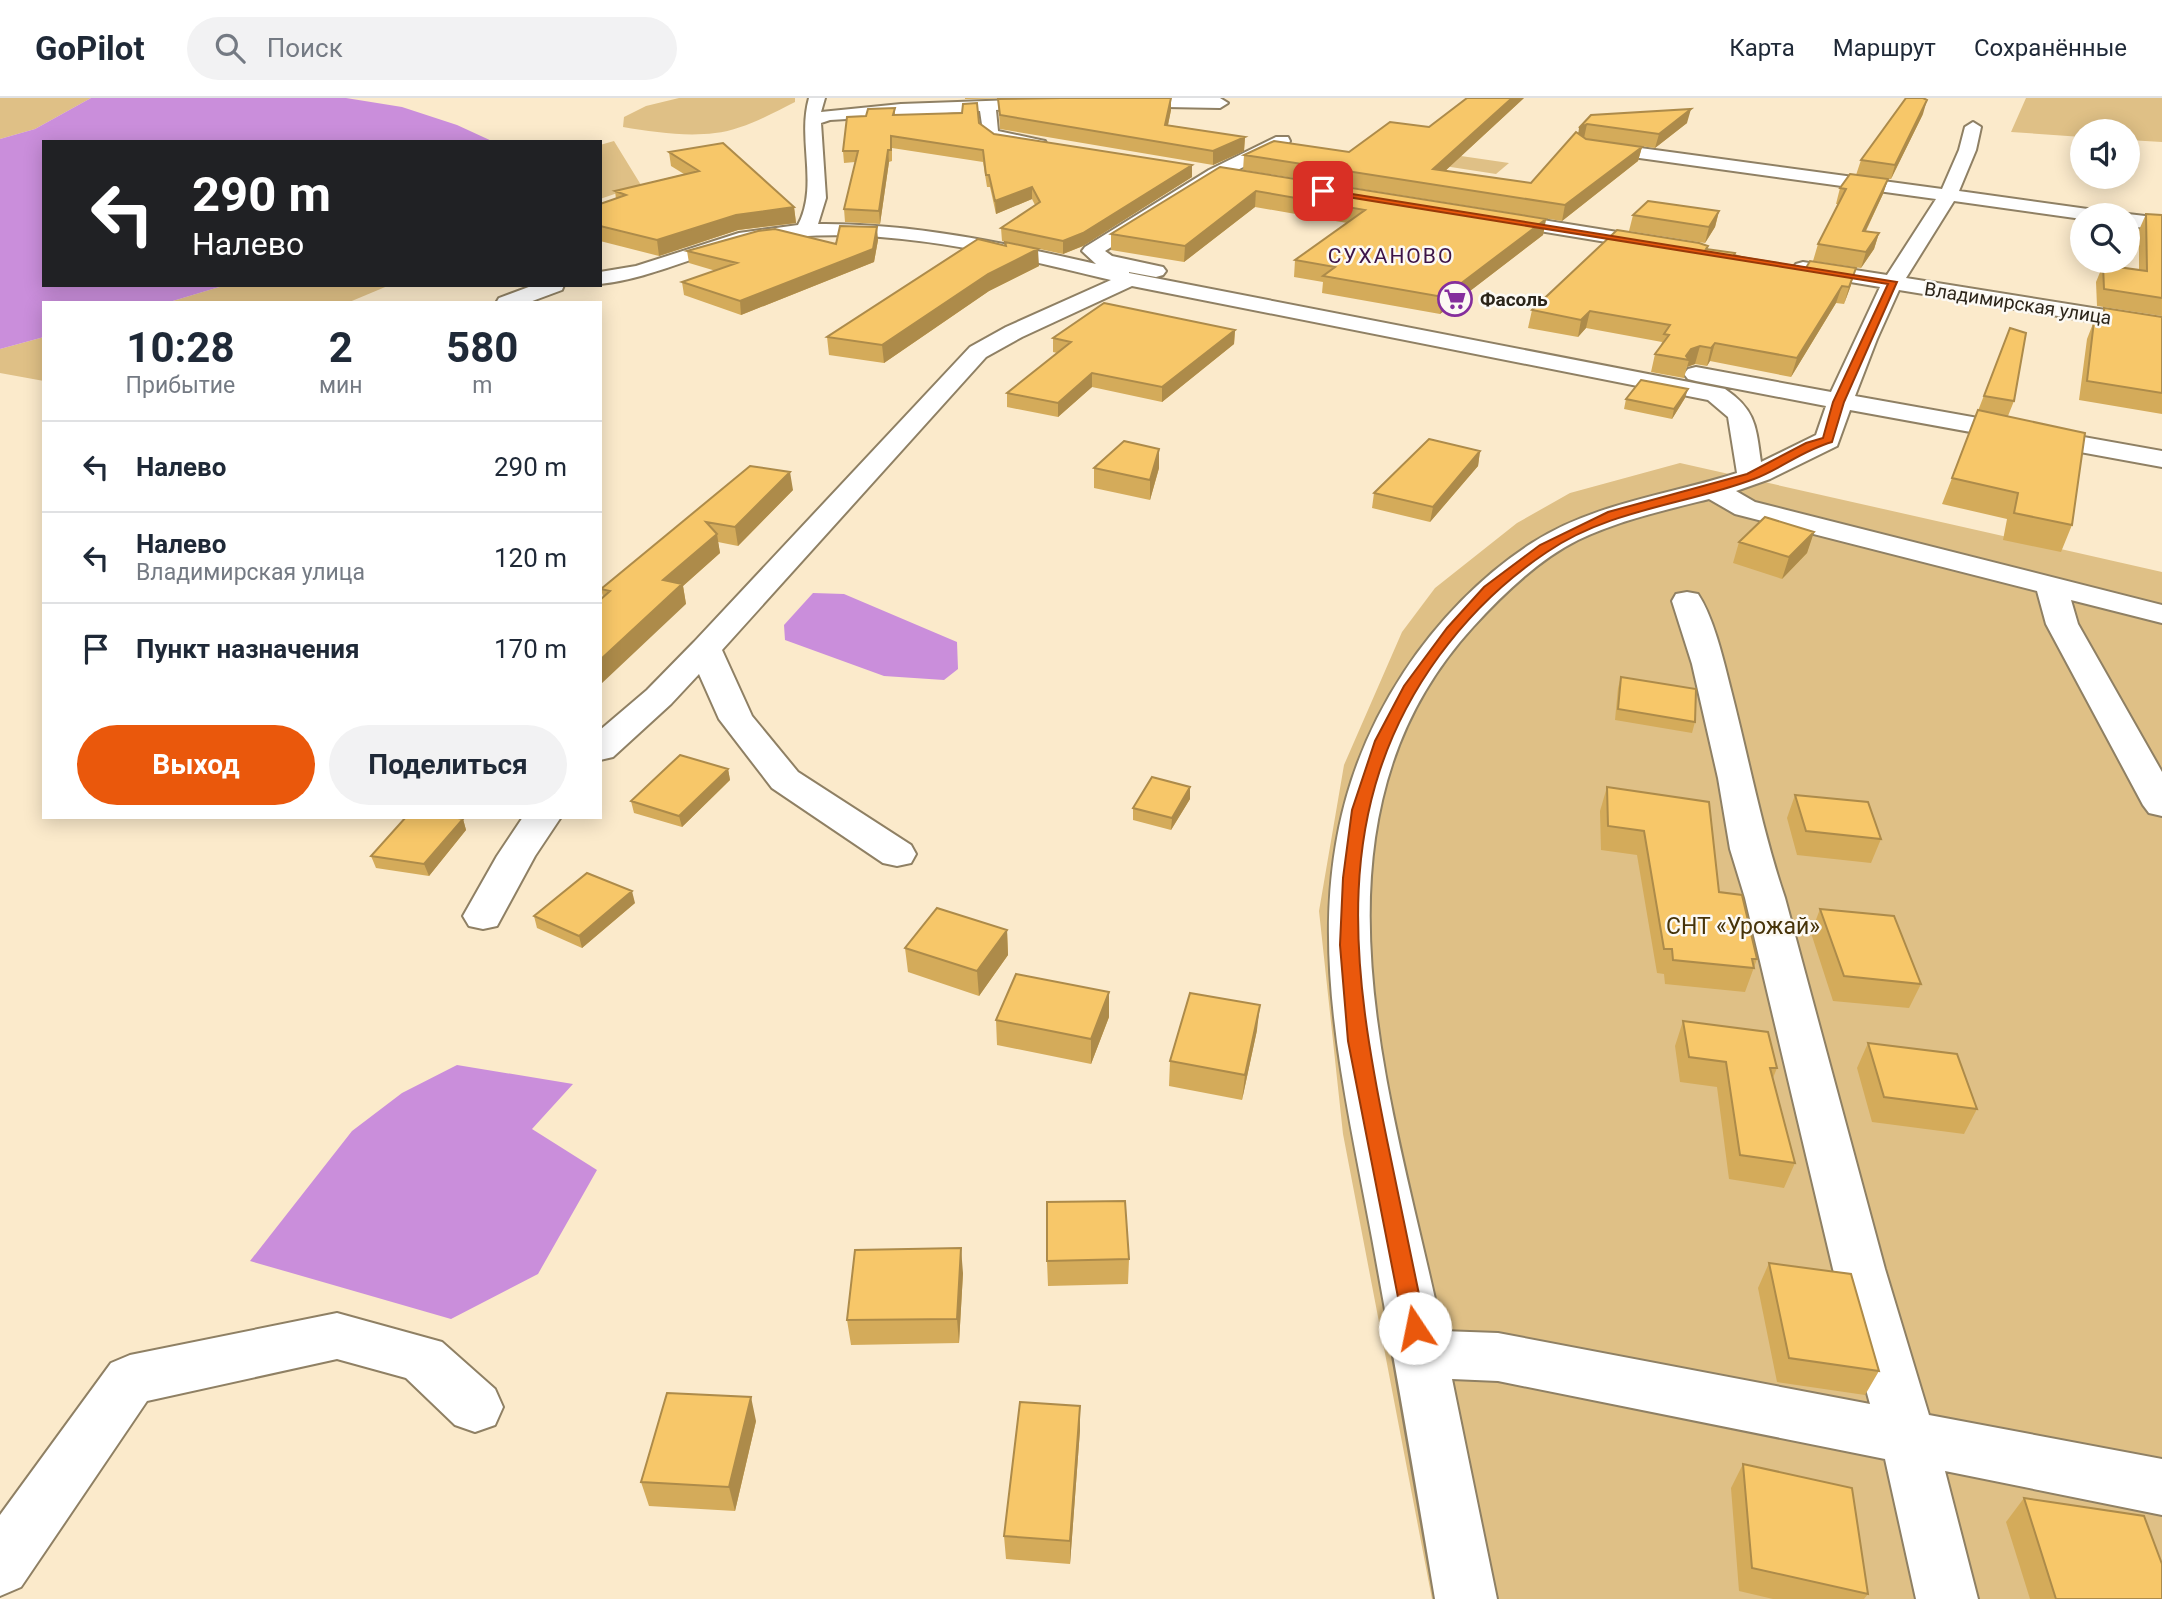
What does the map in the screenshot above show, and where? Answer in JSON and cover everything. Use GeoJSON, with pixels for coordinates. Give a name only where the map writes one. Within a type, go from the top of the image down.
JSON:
{"type":"FeatureCollection","features":[{"type":"Feature","properties":{"kind":"street"},"geometry":{"type":"LineString","coordinates":[[805,231],[812,220],[816,201],[814,120],[817,98]]}},
{"type":"Feature","properties":{"kind":"street"},"geometry":{"type":"LineString","coordinates":[[1099,104],[1220,103]]}},
{"type":"Feature","properties":{"kind":"street"},"geometry":{"type":"LineString","coordinates":[[814,120],[845,113],[1026,104]]}},
{"type":"Feature","properties":{"kind":"street"},"geometry":{"type":"LineString","coordinates":[[988,106],[990,134],[1001,139],[1054,147]]}},
{"type":"Feature","properties":{"kind":"street"},"geometry":{"type":"LineString","coordinates":[[1466,1599],[1358,1041],[1349,945],[1351,878],[1360,810],[1375,764],[1383,741],[1410,686],[1452,630],[1489,590],[1544,548],[1613,514],[1751,477],[1810,445],[1828,440],[1839,402],[1893,282],[1950,196],[1968,155],[1973,127]]}},
{"type":"Feature","properties":{"kind":"street"},"geometry":{"type":"LineString","coordinates":[[1282,141],[1215,174],[1093,251],[1105,261],[1839,402],[1935,416],[2162,459]]}},
{"type":"Feature","properties":{"kind":"street"},"geometry":{"type":"LineString","coordinates":[[1584,146],[2070,212]]}},
{"type":"Feature","properties":{"kind":"street"},"geometry":{"type":"LineString","coordinates":[[1188,169],[1242,178]]}},
{"type":"Feature","properties":{"kind":"street"},"geometry":{"type":"LineString","coordinates":[[1472,215],[1676,247]]}},
{"type":"Feature","properties":{"kind":"street"},"geometry":{"type":"LineString","coordinates":[[2140,221],[2162,224]]}},
{"type":"Feature","properties":{"kind":"street"},"geometry":{"type":"LineString","coordinates":[[602,278],[628,276],[732,241],[805,231],[952,239],[1130,279],[1716,394],[1737,409],[1746,440],[1744,451],[1751,477]]}},
{"type":"Feature","properties":{"kind":"street","name":"Владимирская улица"},"geometry":{"type":"LineString","coordinates":[[1784,265],[2162,327]]}},
{"type":"Feature","properties":{"kind":"street"},"geometry":{"type":"LineString","coordinates":[[605,738],[659,697],[978,352],[1014,332],[1130,279]]}},
{"type":"Feature","properties":{"kind":"street"},"geometry":{"type":"LineString","coordinates":[[512,301],[549,287]]}},
{"type":"Feature","properties":{"kind":"street"},"geometry":{"type":"LineString","coordinates":[[1712,488],[1745,508],[2162,614]]}},
{"type":"Feature","properties":{"kind":"street"},"geometry":{"type":"LineString","coordinates":[[2051,586],[2062,624],[2162,805]]}},
{"type":"Feature","properties":{"kind":"street"},"geometry":{"type":"LineString","coordinates":[[1687,601],[1708,664],[1736,778],[1749,849],[1765,898],[1859,1269],[1907,1437],[1947,1599]]}},
{"type":"Feature","properties":{"kind":"street"},"geometry":{"type":"LineString","coordinates":[[705,649],[736,719],[785,780],[897,854]]}},
{"type":"Feature","properties":{"kind":"street"},"geometry":{"type":"LineString","coordinates":[[483,916],[516,856],[541,819]]}},
{"type":"Feature","properties":{"kind":"street"},"geometry":{"type":"LineString","coordinates":[[0,1566],[130,1380],[337,1336],[423,1359],[475,1407]]}},
{"type":"Feature","properties":{"kind":"street"},"geometry":{"type":"LineString","coordinates":[[1420,1354],[1498,1357],[2162,1487]]}},
{"type":"Feature","properties":{"kind":"green space"},"geometry":{"type":"Polygon","coordinates":[[[0,98],[91,98],[35,129],[0,139],[0,98]]]}},
{"type":"Feature","properties":{"kind":"green space"},"geometry":{"type":"Polygon","coordinates":[[[679,98],[795,98],[795,102],[746,125],[715,133],[681,134],[623,127],[624,117],[646,106],[679,98]]]}},
{"type":"Feature","properties":{"kind":"green space"},"geometry":{"type":"Polygon","coordinates":[[[2026,98],[2162,98],[2162,142],[2140,141],[2140,119],[2070,119],[2070,136],[2011,132],[2026,98]]]}},
{"type":"Feature","properties":{"kind":"green space"},"geometry":{"type":"Polygon","coordinates":[[[614,141],[641,185],[602,198],[602,144],[614,141]]]}},
{"type":"Feature","properties":{"kind":"green space"},"geometry":{"type":"Polygon","coordinates":[[[1413,149],[1509,163],[1496,174],[1399,159],[1413,149]]]}},
{"type":"Feature","properties":{"kind":"green space"},"geometry":{"type":"Polygon","coordinates":[[[219,287],[385,287],[352,301],[173,301],[219,287]]]}},
{"type":"Feature","properties":{"kind":"green space"},"geometry":{"type":"Polygon","coordinates":[[[42,338],[42,381],[0,373],[0,349],[42,338]]]}},
{"type":"Feature","properties":{"kind":"green space","name":"СНТ «Урожай»"},"geometry":{"type":"Polygon","coordinates":[[[1680,463],[2162,572],[2162,1599],[1432,1599],[1343,1134],[1319,911],[1344,765],[1402,632],[1435,588],[1517,523],[1570,493],[1680,463]]]}},
{"type":"Feature","properties":{"kind":"shaded area"},"geometry":{"type":"Polygon","coordinates":[[[91,98],[346,98],[402,107],[457,125],[490,140],[42,140],[42,287],[219,287],[173,301],[42,301],[42,338],[0,349],[0,139],[35,129],[91,98]]]}},
{"type":"Feature","properties":{"kind":"shaded area"},"geometry":{"type":"Polygon","coordinates":[[[813,593],[844,594],[957,642],[958,669],[944,680],[884,676],[785,640],[784,625],[813,593]]]}},
{"type":"Feature","properties":{"kind":"shaded area"},"geometry":{"type":"Polygon","coordinates":[[[457,1065],[573,1084],[532,1129],[597,1170],[538,1274],[451,1319],[250,1261],[352,1131],[402,1093],[457,1065]]]}},
{"type":"Feature","properties":{"kind":"building"},"geometry":{"type":"Polygon","coordinates":[[[1171,98],[1165,125],[1245,137],[1213,151],[1000,115],[998,99],[1171,98]]]}},
{"type":"Feature","properties":{"kind":"building"},"geometry":{"type":"Polygon","coordinates":[[[1467,98],[1512,98],[1433,169],[1531,183],[1576,132],[1586,139],[1642,147],[1565,205],[1244,155],[1274,141],[1349,152],[1390,122],[1429,127],[1467,98]]]}},
{"type":"Feature","properties":{"kind":"building"},"geometry":{"type":"Polygon","coordinates":[[[1906,98],[1927,100],[1895,165],[1861,160],[1906,98]]]}},
{"type":"Feature","properties":{"kind":"building"},"geometry":{"type":"Polygon","coordinates":[[[977,103],[979,123],[994,134],[1192,165],[1083,233],[1063,241],[1001,228],[1040,202],[1032,187],[995,201],[989,175],[986,175],[983,150],[891,136],[891,150],[888,150],[879,211],[844,209],[858,151],[843,151],[847,117],[866,116],[868,109],[895,108],[893,115],[962,113],[963,104],[977,103]]]}},
{"type":"Feature","properties":{"kind":"building"},"geometry":{"type":"Polygon","coordinates":[[[1691,109],[1659,134],[1587,124],[1579,128],[1591,115],[1691,109]]]}},
{"type":"Feature","properties":{"kind":"building"},"geometry":{"type":"Polygon","coordinates":[[[723,143],[794,207],[736,215],[657,240],[602,226],[602,203],[626,195],[615,191],[699,171],[669,152],[723,143]]]}},
{"type":"Feature","properties":{"kind":"building"},"geometry":{"type":"Polygon","coordinates":[[[1220,167],[1546,219],[1443,297],[1323,276],[1335,267],[1295,260],[1365,210],[1256,191],[1185,246],[1111,234],[1220,167]]]}},
{"type":"Feature","properties":{"kind":"building"},"geometry":{"type":"Polygon","coordinates":[[[1850,174],[1888,179],[1863,231],[1879,233],[1866,252],[1818,244],[1846,189],[1840,188],[1850,174]]]}},
{"type":"Feature","properties":{"kind":"building"},"geometry":{"type":"Polygon","coordinates":[[[1648,201],[1719,211],[1709,227],[1633,215],[1648,201]]]}},
{"type":"Feature","properties":{"kind":"building"},"geometry":{"type":"Polygon","coordinates":[[[2146,214],[2162,215],[2162,298],[2104,289],[2103,273],[2147,271],[2146,214]]]}},
{"type":"Feature","properties":{"kind":"building"},"geometry":{"type":"Polygon","coordinates":[[[840,226],[877,227],[873,249],[740,301],[682,282],[737,263],[687,251],[758,231],[775,229],[836,244],[840,226]]]}},
{"type":"Feature","properties":{"kind":"building"},"geometry":{"type":"Polygon","coordinates":[[[1617,230],[1699,243],[1708,246],[1706,249],[1806,268],[1810,261],[1856,268],[1849,287],[1842,286],[1797,358],[1715,343],[1711,348],[1700,346],[1691,349],[1686,356],[1689,360],[1655,354],[1669,335],[1664,334],[1670,325],[1590,311],[1581,320],[1532,310],[1617,230]]]}},
{"type":"Feature","properties":{"kind":"building"},"geometry":{"type":"Polygon","coordinates":[[[978,239],[1006,246],[1005,242],[1038,249],[988,274],[882,345],[827,337],[978,239]]]}},
{"type":"Feature","properties":{"kind":"building"},"geometry":{"type":"Polygon","coordinates":[[[1104,303],[1235,330],[1162,387],[1092,373],[1058,403],[1007,393],[1071,342],[1053,338],[1104,303]]]}},
{"type":"Feature","properties":{"kind":"building"},"geometry":{"type":"Polygon","coordinates":[[[2104,308],[2162,317],[2162,393],[2087,381],[2094,321],[2105,322],[2104,308]]]}},
{"type":"Feature","properties":{"kind":"building"},"geometry":{"type":"Polygon","coordinates":[[[2010,328],[2026,333],[2014,401],[1984,396],[2010,328]]]}},
{"type":"Feature","properties":{"kind":"building"},"geometry":{"type":"Polygon","coordinates":[[[1641,380],[1688,389],[1674,409],[1626,399],[1641,380]]]}},
{"type":"Feature","properties":{"kind":"building"},"geometry":{"type":"Polygon","coordinates":[[[1978,410],[2085,433],[2072,525],[2014,513],[2018,493],[1952,478],[1978,410]]]}},
{"type":"Feature","properties":{"kind":"building"},"geometry":{"type":"Polygon","coordinates":[[[1429,439],[1480,451],[1433,507],[1374,493],[1429,439]]]}},
{"type":"Feature","properties":{"kind":"building"},"geometry":{"type":"Polygon","coordinates":[[[1124,441],[1159,449],[1150,480],[1094,468],[1124,441]]]}},
{"type":"Feature","properties":{"kind":"building"},"geometry":{"type":"Polygon","coordinates":[[[750,466],[790,472],[735,527],[706,522],[717,534],[663,580],[682,584],[602,658],[602,598],[610,591],[602,588],[750,466]]]}},
{"type":"Feature","properties":{"kind":"building"},"geometry":{"type":"Polygon","coordinates":[[[1765,517],[1814,532],[1789,557],[1739,542],[1765,517]]]}},
{"type":"Feature","properties":{"kind":"building"},"geometry":{"type":"Polygon","coordinates":[[[1621,677],[1696,689],[1695,722],[1618,709],[1621,677]]]}},
{"type":"Feature","properties":{"kind":"building"},"geometry":{"type":"Polygon","coordinates":[[[680,755],[728,769],[679,816],[631,801],[680,755]]]}},
{"type":"Feature","properties":{"kind":"building"},"geometry":{"type":"Polygon","coordinates":[[[1152,777],[1190,787],[1172,818],[1133,808],[1152,777]]]}},
{"type":"Feature","properties":{"kind":"building"},"geometry":{"type":"Polygon","coordinates":[[[1607,787],[1709,802],[1719,892],[1742,895],[1757,959],[1752,959],[1754,968],[1673,960],[1672,949],[1664,949],[1644,831],[1608,826],[1607,787]]]}},
{"type":"Feature","properties":{"kind":"building"},"geometry":{"type":"Polygon","coordinates":[[[1795,795],[1868,802],[1881,839],[1806,831],[1795,795]]]}},
{"type":"Feature","properties":{"kind":"building"},"geometry":{"type":"Polygon","coordinates":[[[404,819],[463,819],[424,864],[371,856],[404,819]]]}},
{"type":"Feature","properties":{"kind":"building"},"geometry":{"type":"Polygon","coordinates":[[[587,873],[632,891],[579,936],[534,916],[587,873]]]}},
{"type":"Feature","properties":{"kind":"building"},"geometry":{"type":"Polygon","coordinates":[[[937,908],[1007,930],[977,971],[905,948],[937,908]]]}},
{"type":"Feature","properties":{"kind":"building"},"geometry":{"type":"Polygon","coordinates":[[[1820,909],[1894,916],[1921,984],[1844,976],[1820,909]]]}},
{"type":"Feature","properties":{"kind":"building"},"geometry":{"type":"Polygon","coordinates":[[[1016,974],[1109,992],[1091,1039],[996,1020],[1016,974]]]}},
{"type":"Feature","properties":{"kind":"building"},"geometry":{"type":"Polygon","coordinates":[[[1190,993],[1260,1005],[1245,1075],[1170,1061],[1190,993]]]}},
{"type":"Feature","properties":{"kind":"building"},"geometry":{"type":"Polygon","coordinates":[[[1683,1021],[1768,1032],[1777,1068],[1770,1068],[1795,1163],[1740,1155],[1726,1062],[1689,1057],[1683,1021]]]}},
{"type":"Feature","properties":{"kind":"building"},"geometry":{"type":"Polygon","coordinates":[[[1868,1043],[1957,1054],[1977,1109],[1884,1097],[1868,1043]]]}},
{"type":"Feature","properties":{"kind":"building"},"geometry":{"type":"Polygon","coordinates":[[[1125,1201],[1129,1259],[1047,1261],[1047,1202],[1125,1201]]]}},
{"type":"Feature","properties":{"kind":"building"},"geometry":{"type":"Polygon","coordinates":[[[961,1248],[957,1319],[847,1320],[855,1250],[961,1248]]]}},
{"type":"Feature","properties":{"kind":"building"},"geometry":{"type":"Polygon","coordinates":[[[1769,1263],[1851,1274],[1879,1371],[1789,1358],[1769,1263]]]}},
{"type":"Feature","properties":{"kind":"building"},"geometry":{"type":"Polygon","coordinates":[[[667,1393],[751,1397],[729,1487],[641,1482],[667,1393]]]}},
{"type":"Feature","properties":{"kind":"building"},"geometry":{"type":"Polygon","coordinates":[[[1020,1402],[1080,1406],[1070,1541],[1004,1536],[1020,1402]]]}},
{"type":"Feature","properties":{"kind":"building"},"geometry":{"type":"Polygon","coordinates":[[[1743,1464],[1852,1488],[1868,1594],[1752,1568],[1743,1464]]]}},
{"type":"Feature","properties":{"kind":"building"},"geometry":{"type":"Polygon","coordinates":[[[2024,1498],[2144,1516],[2162,1564],[2162,1599],[2056,1599],[2024,1498]]]}},
{"type":"Feature","properties":{"kind":"place","name":"Фасоль"},"geometry":{"type":"Point","coordinates":[1455,299]}},
{"type":"Feature","properties":{"kind":"district","name":"СУХАНОВО"},"geometry":{"type":"Point","coordinates":[1391,256]}},
{"type":"Feature","properties":{"kind":"route"},"geometry":{"type":"LineString","coordinates":[[1323,191],[1893,282],[1839,402],[1828,440],[1810,445],[1751,477],[1613,514],[1544,548],[1489,590],[1452,630],[1410,686],[1383,741],[1360,810],[1351,878],[1349,945],[1358,1041],[1415,1328]]}}]}
